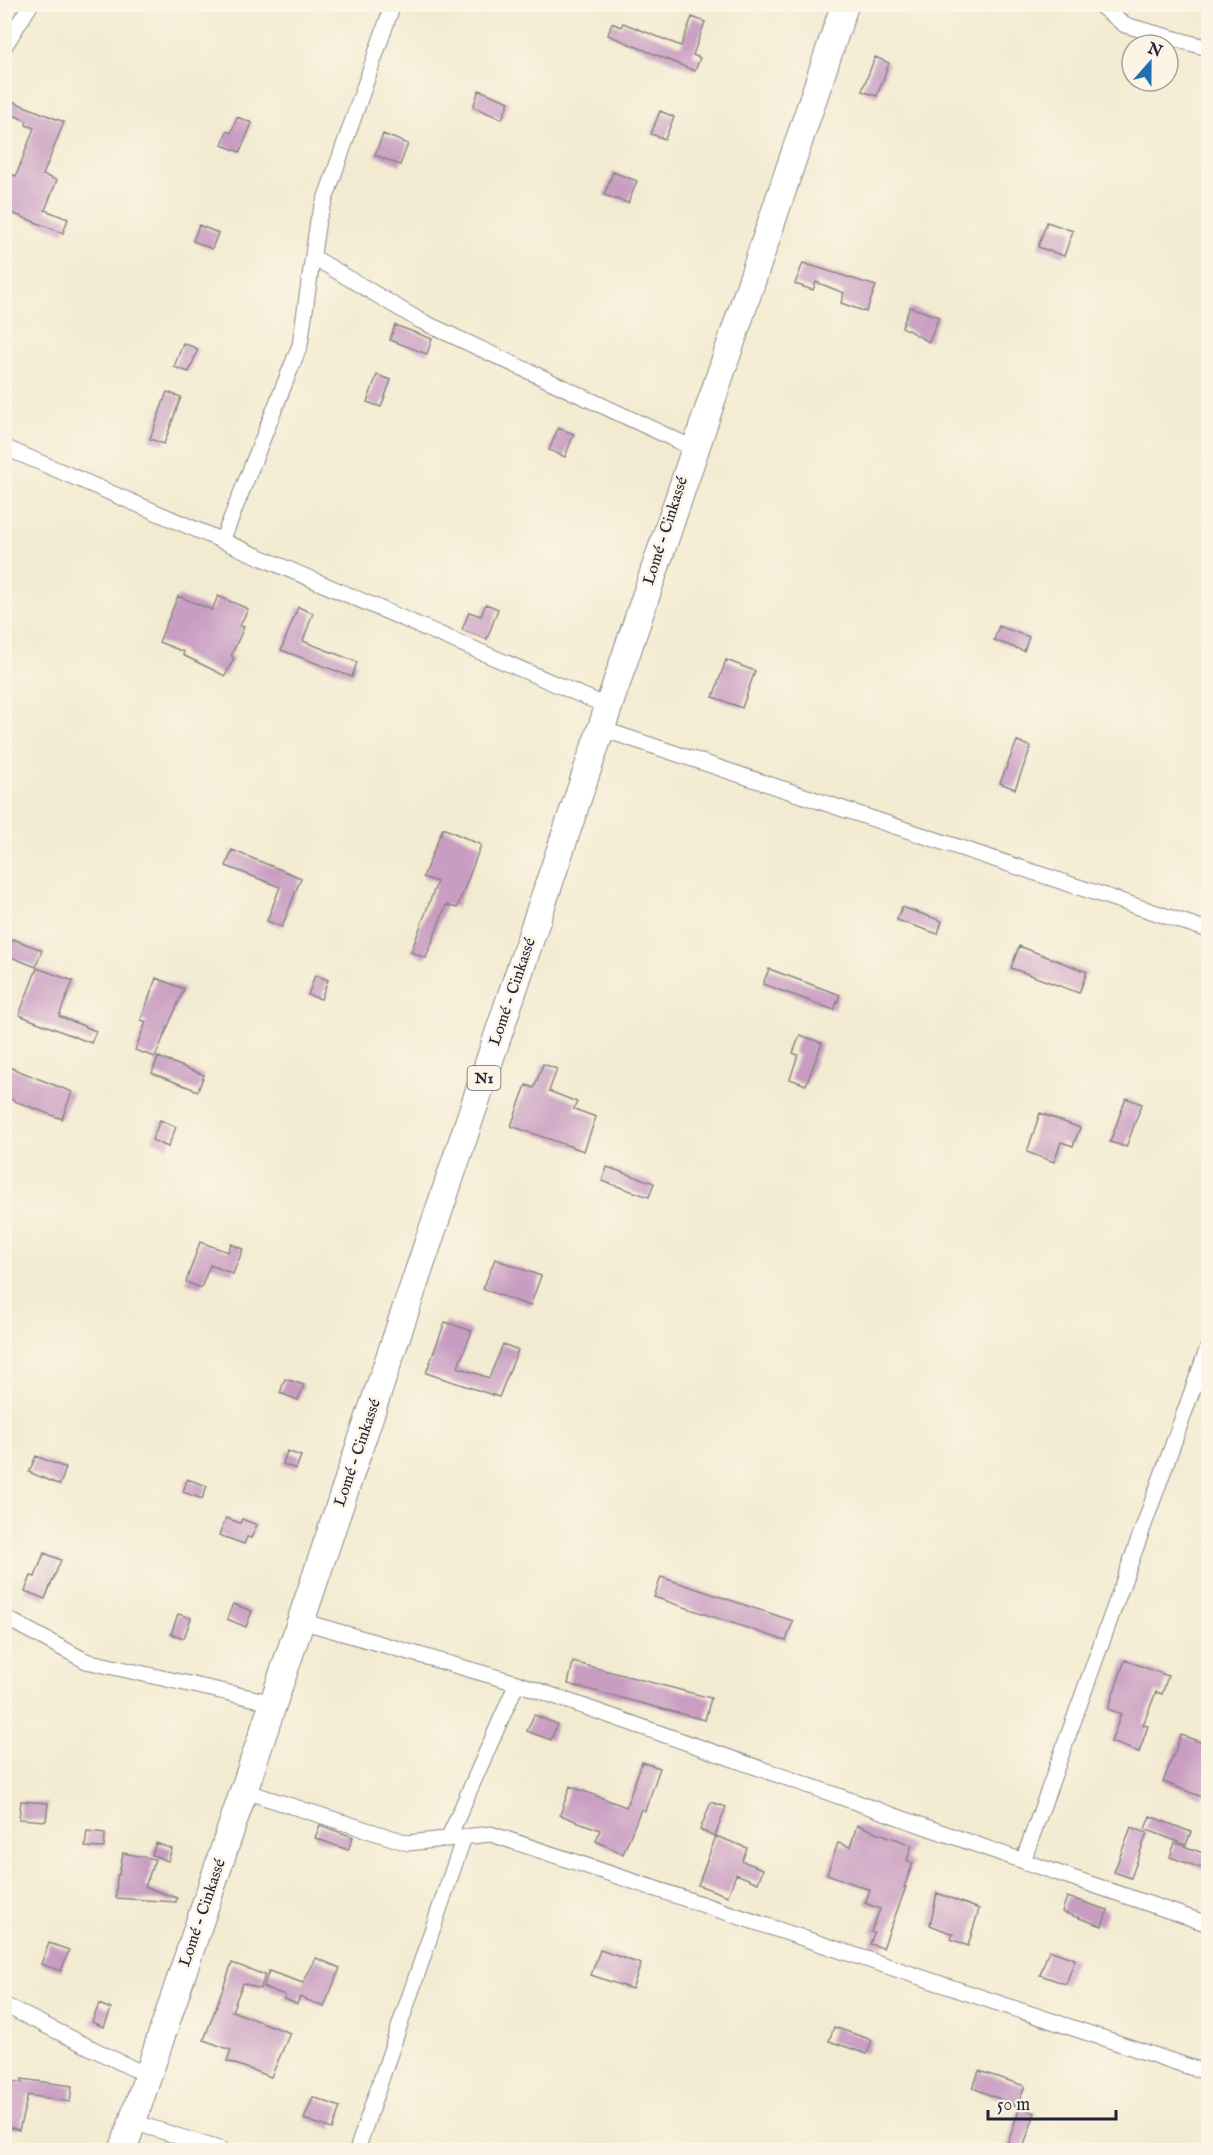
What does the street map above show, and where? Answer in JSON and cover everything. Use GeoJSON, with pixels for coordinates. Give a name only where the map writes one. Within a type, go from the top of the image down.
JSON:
{"type":"FeatureCollection","features":[{"type":"Feature","properties":{"kind":"highway","name":"Lomé - Cinkassé"},"geometry":{"type":"LineString","coordinates":[[123,2151],[605,718],[693,448],[845,4]]}},
{"type":"Feature","properties":{"kind":"street"},"geometry":{"type":"LineString","coordinates":[[4,47],[31,4]]}},
{"type":"Feature","properties":{"kind":"street"},"geometry":{"type":"LineString","coordinates":[[222,541],[300,345],[318,220],[393,4]]}},
{"type":"Feature","properties":{"kind":"street"},"geometry":{"type":"LineString","coordinates":[[1098,4],[1125,25],[1209,48]]}},
{"type":"Feature","properties":{"kind":"street"},"geometry":{"type":"LineString","coordinates":[[313,258],[419,320],[693,448]]}},
{"type":"Feature","properties":{"kind":"street"},"geometry":{"type":"LineString","coordinates":[[4,447],[222,541],[605,718],[1209,930]]}},
{"type":"Feature","properties":{"kind":"street"},"geometry":{"type":"LineString","coordinates":[[1023,1861],[1209,1347]]}},
{"type":"Feature","properties":{"kind":"street"},"geometry":{"type":"LineString","coordinates":[[4,1617],[86,1661],[274,1703]]}},
{"type":"Feature","properties":{"kind":"street"},"geometry":{"type":"LineString","coordinates":[[302,1621],[517,1683],[1209,1924]]}},
{"type":"Feature","properties":{"kind":"street"},"geometry":{"type":"LineString","coordinates":[[447,1839],[517,1683]]}},
{"type":"Feature","properties":{"kind":"street"},"geometry":{"type":"LineString","coordinates":[[244,1791],[408,1843],[490,1834],[1209,2073]]}},
{"type":"Feature","properties":{"kind":"street"},"geometry":{"type":"LineString","coordinates":[[357,2151],[464,1837]]}},
{"type":"Feature","properties":{"kind":"street"},"geometry":{"type":"LineString","coordinates":[[4,2005],[148,2076]]}},
{"type":"Feature","properties":{"kind":"street"},"geometry":{"type":"LineString","coordinates":[[133,2122],[222,2151]]}},
{"type":"Feature","properties":{"kind":"building"},"geometry":{"type":"Polygon","coordinates":[[[692,17],[705,22],[693,55],[700,58],[695,71],[608,35],[612,23],[621,27],[623,23],[681,46],[692,17]]]}},
{"type":"Feature","properties":{"kind":"building"},"geometry":{"type":"Polygon","coordinates":[[[875,57],[889,63],[877,96],[862,91],[875,57]]]}},
{"type":"Feature","properties":{"kind":"building"},"geometry":{"type":"Polygon","coordinates":[[[479,90],[509,102],[502,119],[473,107],[479,90]]]}},
{"type":"Feature","properties":{"kind":"building"},"geometry":{"type":"Polygon","coordinates":[[[4,98],[64,122],[43,175],[57,180],[45,210],[68,219],[63,233],[4,210],[4,180],[7,173],[16,176],[34,128],[26,125],[27,121],[4,111],[4,98]]]}},
{"type":"Feature","properties":{"kind":"building"},"geometry":{"type":"Polygon","coordinates":[[[660,111],[674,117],[665,139],[651,134],[660,111]]]}},
{"type":"Feature","properties":{"kind":"building"},"geometry":{"type":"Polygon","coordinates":[[[237,117],[252,123],[240,152],[222,145],[227,131],[231,133],[237,117]]]}},
{"type":"Feature","properties":{"kind":"building"},"geometry":{"type":"Polygon","coordinates":[[[383,134],[408,144],[400,165],[375,155],[383,134]]]}},
{"type":"Feature","properties":{"kind":"building"},"geometry":{"type":"Polygon","coordinates":[[[613,172],[637,181],[628,203],[604,195],[613,172]]]}},
{"type":"Feature","properties":{"kind":"building"},"geometry":{"type":"Polygon","coordinates":[[[1047,222],[1073,231],[1064,256],[1038,247],[1047,222]]]}},
{"type":"Feature","properties":{"kind":"building"},"geometry":{"type":"Polygon","coordinates":[[[199,225],[218,233],[212,249],[193,241],[199,225]]]}},
{"type":"Feature","properties":{"kind":"building"},"geometry":{"type":"Polygon","coordinates":[[[803,263],[876,286],[866,312],[841,303],[844,293],[816,282],[813,290],[795,284],[803,263]]]}},
{"type":"Feature","properties":{"kind":"building"},"geometry":{"type":"Polygon","coordinates":[[[910,307],[939,317],[929,342],[902,327],[910,307]]]}},
{"type":"Feature","properties":{"kind":"building"},"geometry":{"type":"Polygon","coordinates":[[[395,325],[432,339],[427,354],[390,340],[395,325]]]}},
{"type":"Feature","properties":{"kind":"building"},"geometry":{"type":"Polygon","coordinates":[[[183,343],[198,349],[189,372],[174,367],[183,343]]]}},
{"type":"Feature","properties":{"kind":"building"},"geometry":{"type":"Polygon","coordinates":[[[377,375],[391,380],[381,407],[367,402],[377,375]]]}},
{"type":"Feature","properties":{"kind":"building"},"geometry":{"type":"Polygon","coordinates":[[[167,392],[181,397],[164,444],[150,439],[167,392]]]}},
{"type":"Feature","properties":{"kind":"building"},"geometry":{"type":"Polygon","coordinates":[[[558,428],[574,434],[565,457],[549,450],[558,428]]]}},
{"type":"Feature","properties":{"kind":"building"},"geometry":{"type":"Polygon","coordinates":[[[178,596],[212,610],[218,596],[248,609],[240,626],[244,627],[231,656],[234,658],[225,676],[183,655],[184,652],[159,642],[178,596]]]}},
{"type":"Feature","properties":{"kind":"building"},"geometry":{"type":"Polygon","coordinates":[[[486,604],[498,609],[487,639],[462,630],[469,612],[481,616],[486,604]]]}},
{"type":"Feature","properties":{"kind":"building"},"geometry":{"type":"Polygon","coordinates":[[[298,607],[313,613],[303,641],[357,662],[352,677],[281,650],[298,607]]]}},
{"type":"Feature","properties":{"kind":"building"},"geometry":{"type":"Polygon","coordinates":[[[999,626],[1029,637],[1024,651],[994,640],[999,626]]]}},
{"type":"Feature","properties":{"kind":"building"},"geometry":{"type":"Polygon","coordinates":[[[726,660],[755,671],[742,708],[713,697],[726,660]]]}},
{"type":"Feature","properties":{"kind":"building"},"geometry":{"type":"Polygon","coordinates":[[[1017,741],[1031,747],[1015,789],[1000,783],[1017,741]]]}},
{"type":"Feature","properties":{"kind":"building"},"geometry":{"type":"Polygon","coordinates":[[[443,828],[481,845],[457,908],[446,905],[426,958],[411,952],[437,882],[423,877],[443,828]]]}},
{"type":"Feature","properties":{"kind":"building"},"geometry":{"type":"Polygon","coordinates":[[[232,850],[301,878],[282,927],[267,921],[280,887],[226,866],[232,850]]]}},
{"type":"Feature","properties":{"kind":"building"},"geometry":{"type":"Polygon","coordinates":[[[902,907],[942,921],[938,934],[897,920],[902,907]]]}},
{"type":"Feature","properties":{"kind":"building"},"geometry":{"type":"Polygon","coordinates":[[[13,939],[42,950],[36,967],[6,955],[13,939]]]}},
{"type":"Feature","properties":{"kind":"building"},"geometry":{"type":"Polygon","coordinates":[[[1019,946],[1087,972],[1079,993],[1011,968],[1019,946]]]}},
{"type":"Feature","properties":{"kind":"building"},"geometry":{"type":"Polygon","coordinates":[[[37,968],[73,981],[59,1016],[96,1031],[91,1043],[19,1015],[37,968]]]}},
{"type":"Feature","properties":{"kind":"building"},"geometry":{"type":"Polygon","coordinates":[[[769,969],[840,995],[834,1010],[763,984],[769,969]]]}},
{"type":"Feature","properties":{"kind":"building"},"geometry":{"type":"Polygon","coordinates":[[[315,975],[328,980],[321,999],[308,995],[315,975]]]}},
{"type":"Feature","properties":{"kind":"building"},"geometry":{"type":"Polygon","coordinates":[[[156,978],[184,989],[155,1057],[135,1050],[146,1022],[141,1020],[156,978]]]}},
{"type":"Feature","properties":{"kind":"building"},"geometry":{"type":"Polygon","coordinates":[[[800,1035],[822,1043],[806,1085],[790,1079],[798,1055],[793,1053],[800,1035]]]}},
{"type":"Feature","properties":{"kind":"building"},"geometry":{"type":"Polygon","coordinates":[[[158,1057],[204,1075],[198,1091],[152,1073],[158,1057]]]}},
{"type":"Feature","properties":{"kind":"building"},"geometry":{"type":"Polygon","coordinates":[[[543,1064],[557,1069],[549,1091],[577,1102],[574,1109],[596,1117],[584,1151],[511,1126],[526,1085],[534,1088],[543,1064]]]}},
{"type":"Feature","properties":{"kind":"building"},"geometry":{"type":"Polygon","coordinates":[[[4,1065],[72,1092],[62,1119],[4,1097],[4,1065]]]}},
{"type":"Feature","properties":{"kind":"building"},"geometry":{"type":"Polygon","coordinates":[[[1126,1098],[1142,1104],[1126,1147],[1110,1142],[1126,1098]]]}},
{"type":"Feature","properties":{"kind":"building"},"geometry":{"type":"Polygon","coordinates":[[[1040,1113],[1080,1128],[1073,1146],[1061,1142],[1054,1162],[1027,1152],[1040,1113]]]}},
{"type":"Feature","properties":{"kind":"building"},"geometry":{"type":"Polygon","coordinates":[[[160,1120],[176,1127],[168,1147],[152,1140],[160,1120]]]}},
{"type":"Feature","properties":{"kind":"building"},"geometry":{"type":"Polygon","coordinates":[[[607,1167],[654,1183],[649,1197],[602,1181],[607,1167]]]}},
{"type":"Feature","properties":{"kind":"building"},"geometry":{"type":"Polygon","coordinates":[[[200,1242],[228,1252],[231,1244],[243,1249],[233,1274],[210,1265],[201,1288],[186,1282],[200,1242]]]}},
{"type":"Feature","properties":{"kind":"building"},"geometry":{"type":"Polygon","coordinates":[[[495,1259],[541,1276],[530,1306],[483,1289],[495,1259]]]}},
{"type":"Feature","properties":{"kind":"building"},"geometry":{"type":"Polygon","coordinates":[[[445,1322],[472,1331],[458,1367],[489,1378],[503,1344],[518,1350],[499,1397],[426,1373],[445,1322]]]}},
{"type":"Feature","properties":{"kind":"building"},"geometry":{"type":"Polygon","coordinates":[[[285,1379],[304,1385],[298,1400],[280,1393],[285,1379]]]}},
{"type":"Feature","properties":{"kind":"building"},"geometry":{"type":"Polygon","coordinates":[[[287,1451],[301,1456],[296,1469],[283,1464],[287,1451]]]}},
{"type":"Feature","properties":{"kind":"building"},"geometry":{"type":"Polygon","coordinates":[[[36,1456],[66,1468],[60,1485],[29,1472],[36,1456]]]}},
{"type":"Feature","properties":{"kind":"building"},"geometry":{"type":"Polygon","coordinates":[[[187,1479],[207,1486],[202,1499],[183,1492],[187,1479]]]}},
{"type":"Feature","properties":{"kind":"building"},"geometry":{"type":"Polygon","coordinates":[[[226,1518],[240,1523],[242,1519],[257,1525],[251,1538],[247,1537],[244,1544],[219,1535],[226,1518]]]}},
{"type":"Feature","properties":{"kind":"building"},"geometry":{"type":"Polygon","coordinates":[[[44,1553],[61,1560],[45,1599],[25,1591],[31,1576],[35,1577],[44,1553]]]}},
{"type":"Feature","properties":{"kind":"building"},"geometry":{"type":"Polygon","coordinates":[[[661,1577],[793,1621],[786,1641],[654,1597],[661,1577]]]}},
{"type":"Feature","properties":{"kind":"building"},"geometry":{"type":"Polygon","coordinates":[[[233,1604],[252,1611],[246,1627],[227,1619],[233,1604]]]}},
{"type":"Feature","properties":{"kind":"building"},"geometry":{"type":"Polygon","coordinates":[[[178,1614],[191,1618],[184,1638],[171,1634],[178,1614]]]}},
{"type":"Feature","properties":{"kind":"building"},"geometry":{"type":"Polygon","coordinates":[[[1125,1660],[1168,1676],[1162,1694],[1156,1692],[1143,1725],[1148,1726],[1139,1752],[1111,1742],[1121,1714],[1108,1709],[1125,1660]]]}},
{"type":"Feature","properties":{"kind":"building"},"geometry":{"type":"Polygon","coordinates":[[[573,1662],[711,1698],[705,1720],[568,1684],[573,1662]]]}},
{"type":"Feature","properties":{"kind":"building"},"geometry":{"type":"Polygon","coordinates":[[[534,1715],[557,1724],[551,1740],[527,1731],[534,1715]]]}},
{"type":"Feature","properties":{"kind":"building"},"geometry":{"type":"Polygon","coordinates":[[[1181,1735],[1209,1745],[1209,1780],[1202,1797],[1163,1782],[1181,1735]]]}},
{"type":"Feature","properties":{"kind":"building"},"geometry":{"type":"Polygon","coordinates":[[[642,1762],[660,1768],[645,1811],[641,1809],[623,1854],[596,1841],[600,1830],[560,1815],[570,1786],[626,1807],[642,1762]]]}},
{"type":"Feature","properties":{"kind":"building"},"geometry":{"type":"Polygon","coordinates":[[[21,1801],[48,1803],[46,1821],[19,1819],[21,1801]]]}},
{"type":"Feature","properties":{"kind":"building"},"geometry":{"type":"Polygon","coordinates":[[[711,1802],[726,1807],[715,1836],[700,1830],[711,1802]]]}},
{"type":"Feature","properties":{"kind":"building"},"geometry":{"type":"Polygon","coordinates":[[[1150,1816],[1191,1832],[1186,1845],[1145,1829],[1150,1816]]]}},
{"type":"Feature","properties":{"kind":"building"},"geometry":{"type":"Polygon","coordinates":[[[320,1825],[353,1837],[348,1850],[315,1838],[320,1825]]]}},
{"type":"Feature","properties":{"kind":"building"},"geometry":{"type":"Polygon","coordinates":[[[857,1825],[912,1845],[907,1860],[913,1863],[883,1948],[870,1944],[874,1933],[871,1932],[880,1909],[865,1903],[870,1890],[827,1874],[838,1843],[850,1847],[857,1825]]]}},
{"type":"Feature","properties":{"kind":"building"},"geometry":{"type":"Polygon","coordinates":[[[1131,1827],[1147,1833],[1131,1878],[1114,1872],[1131,1827]]]}},
{"type":"Feature","properties":{"kind":"building"},"geometry":{"type":"Polygon","coordinates":[[[87,1831],[105,1833],[104,1848],[85,1847],[87,1831]]]}},
{"type":"Feature","properties":{"kind":"building"},"geometry":{"type":"Polygon","coordinates":[[[716,1836],[747,1848],[742,1861],[763,1869],[758,1883],[736,1874],[728,1896],[698,1885],[716,1836]]]}},
{"type":"Feature","properties":{"kind":"building"},"geometry":{"type":"Polygon","coordinates":[[[156,1843],[172,1849],[168,1861],[152,1855],[156,1843]]]}},
{"type":"Feature","properties":{"kind":"building"},"geometry":{"type":"Polygon","coordinates":[[[1175,1843],[1209,1855],[1209,1871],[1170,1857],[1175,1843]]]}},
{"type":"Feature","properties":{"kind":"building"},"geometry":{"type":"Polygon","coordinates":[[[123,1853],[155,1859],[145,1887],[177,1898],[176,1902],[116,1898],[117,1875],[119,1875],[123,1853]]]}},
{"type":"Feature","properties":{"kind":"building"},"geometry":{"type":"Polygon","coordinates":[[[937,1893],[979,1909],[968,1946],[951,1939],[953,1934],[930,1925],[937,1893]]]}},
{"type":"Feature","properties":{"kind":"building"},"geometry":{"type":"Polygon","coordinates":[[[1067,1897],[1108,1910],[1102,1926],[1062,1912],[1067,1897]]]}},
{"type":"Feature","properties":{"kind":"building"},"geometry":{"type":"Polygon","coordinates":[[[49,1943],[69,1950],[61,1971],[41,1964],[49,1943]]]}},
{"type":"Feature","properties":{"kind":"building"},"geometry":{"type":"Polygon","coordinates":[[[600,1950],[641,1964],[632,1989],[591,1975],[600,1950]]]}},
{"type":"Feature","properties":{"kind":"building"},"geometry":{"type":"Polygon","coordinates":[[[1049,1950],[1075,1959],[1066,1984],[1040,1975],[1049,1950]]]}},
{"type":"Feature","properties":{"kind":"building"},"geometry":{"type":"Polygon","coordinates":[[[316,1958],[340,1968],[324,2007],[300,1997],[297,2004],[284,1999],[285,1995],[263,1987],[269,1971],[303,1983],[316,1958]]]}},
{"type":"Feature","properties":{"kind":"building"},"geometry":{"type":"Polygon","coordinates":[[[232,1963],[265,1975],[260,1989],[243,1983],[232,2011],[290,2033],[271,2077],[227,2061],[231,2050],[204,2040],[232,1963]]]}},
{"type":"Feature","properties":{"kind":"building"},"geometry":{"type":"Polygon","coordinates":[[[99,2004],[111,2009],[104,2027],[92,2022],[99,2004]]]}},
{"type":"Feature","properties":{"kind":"building"},"geometry":{"type":"Polygon","coordinates":[[[834,2027],[872,2040],[867,2054],[829,2041],[834,2027]]]}},
{"type":"Feature","properties":{"kind":"building"},"geometry":{"type":"Polygon","coordinates":[[[979,2071],[1025,2086],[1017,2106],[973,2088],[979,2071]]]}},
{"type":"Feature","properties":{"kind":"building"},"geometry":{"type":"Polygon","coordinates":[[[4,2079],[22,2083],[22,2079],[72,2086],[70,2102],[28,2095],[19,2130],[4,2126],[4,2079]]]}},
{"type":"Feature","properties":{"kind":"building"},"geometry":{"type":"Polygon","coordinates":[[[313,2097],[340,2107],[332,2129],[304,2119],[313,2097]]]}},
{"type":"Feature","properties":{"kind":"building"},"geometry":{"type":"Polygon","coordinates":[[[1020,2107],[1035,2113],[1022,2151],[1005,2151],[1020,2107]]]}}]}
